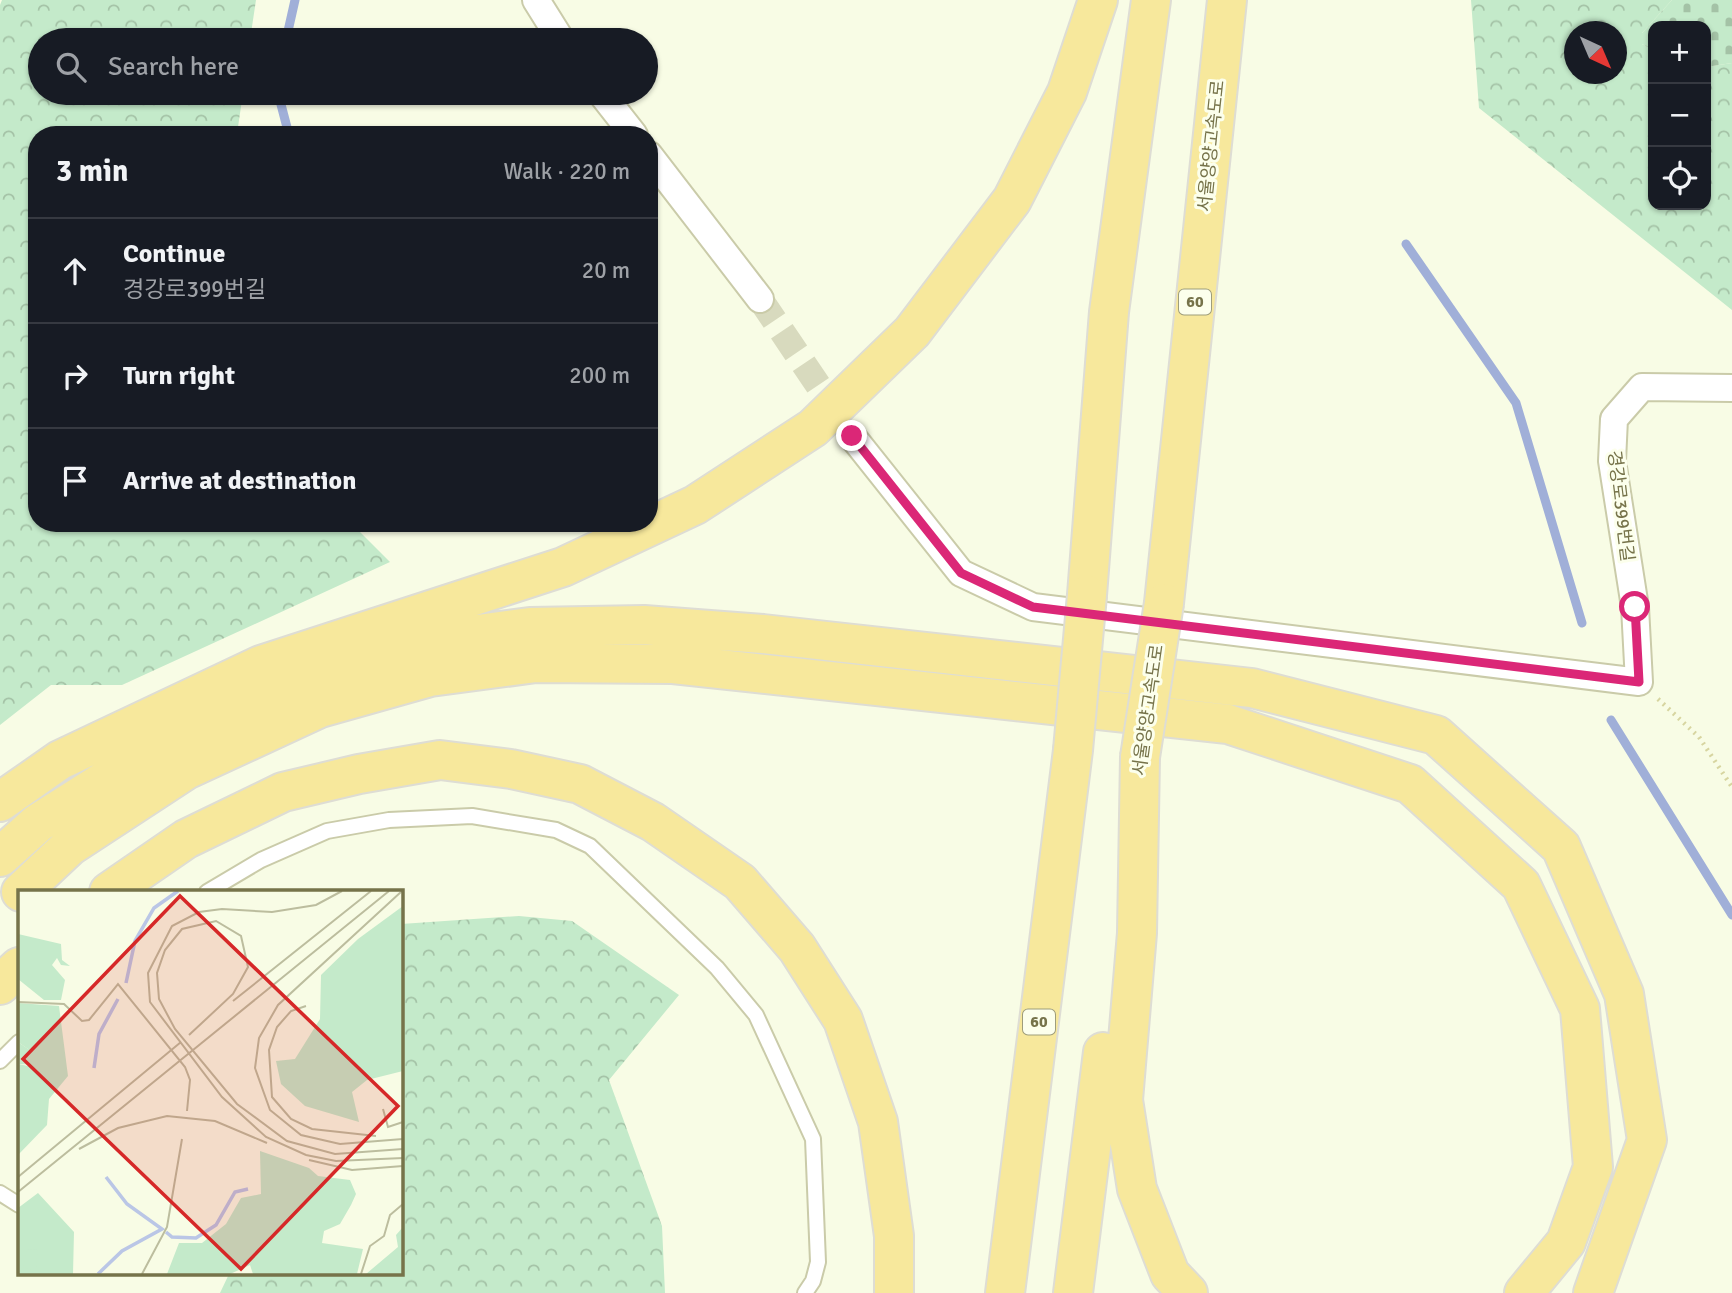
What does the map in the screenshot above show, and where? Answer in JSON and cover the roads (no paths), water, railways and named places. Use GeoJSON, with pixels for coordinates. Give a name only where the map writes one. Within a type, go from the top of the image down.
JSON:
{"type":"FeatureCollection","features":[{"type":"Feature","properties":{"kind":"highway"},"geometry":{"type":"LineString","coordinates":[[658,522],[695,505],[813,428],[912,332],[1012,200],[1067,92],[1098,0]]}},
{"type":"Feature","properties":{"kind":"highway","name":"60"},"geometry":{"type":"LineString","coordinates":[[1005,1293],[1073,750],[1109,312],[1151,0]]}},
{"type":"Feature","properties":{"kind":"highway","name":"서울양양고속도로"},"geometry":{"type":"LineString","coordinates":[[1073,1293],[1140,757],[1164,603],[1227,0]]}},
{"type":"Feature","properties":{"kind":"highway"},"geometry":{"type":"LineString","coordinates":[[0,802],[60,760],[261,665],[563,567],[638,532]]}},
{"type":"Feature","properties":{"kind":"highway"},"geometry":{"type":"LineString","coordinates":[[0,857],[38,823],[186,729],[285,685],[420,642],[530,628],[643,625],[763,634],[1252,688],[1436,736],[1561,847],[1624,994],[1647,1140],[1593,1293]]}},
{"type":"Feature","properties":{"kind":"highway"},"geometry":{"type":"LineString","coordinates":[[23,890],[70,846],[186,770],[320,708],[430,677],[536,663],[673,664],[1228,724],[1410,784],[1521,885],[1580,1009],[1593,1167],[1566,1242],[1524,1293]]}},
{"type":"Feature","properties":{"kind":"highway"},"geometry":{"type":"LineString","coordinates":[[1140,757],[1138,933],[1124,1100],[1137,1189],[1170,1274],[1188,1293]]}},
{"type":"Feature","properties":{"kind":"highway"},"geometry":{"type":"LineString","coordinates":[[112,890],[186,839],[283,792],[359,774],[440,760],[511,769],[580,784],[653,822],[740,882],[797,948],[843,1020],[878,1122],[894,1236],[894,1293]]}},
{"type":"Feature","properties":{"kind":"highway"},"geometry":{"type":"LineString","coordinates":[[0,912],[18,895]]}},
{"type":"Feature","properties":{"kind":"highway"},"geometry":{"type":"LineString","coordinates":[[0,985],[18,968]]}},
{"type":"Feature","properties":{"kind":"street"},"geometry":{"type":"LineString","coordinates":[[536,0],[554,28]]}},
{"type":"Feature","properties":{"kind":"street"},"geometry":{"type":"LineString","coordinates":[[610,105],[627,126]]}},
{"type":"Feature","properties":{"kind":"street"},"geometry":{"type":"LineString","coordinates":[[658,167],[760,299]]}},
{"type":"Feature","properties":{"kind":"street","name":"경강로399번길"},"geometry":{"type":"LineString","coordinates":[[852,436],[961,573],[1033,607],[1639,682],[1635,607],[1612,461],[1615,419],[1642,387],[1732,388]]}},
{"type":"Feature","properties":{"kind":"lane"},"geometry":{"type":"LineString","coordinates":[[209,890],[261,860],[327,831],[388,820],[472,816],[556,830],[590,846],[717,968],[756,1015],[813,1139],[818,1262],[813,1280],[805,1293]]}},
{"type":"Feature","properties":{"kind":"lane"},"geometry":{"type":"LineString","coordinates":[[0,1061],[18,1043]]}},
{"type":"Feature","properties":{"kind":"lane"},"geometry":{"type":"LineString","coordinates":[[0,1193],[18,1204]]}},
{"type":"Feature","properties":{"kind":"waterway"},"geometry":{"type":"LineString","coordinates":[[289,28],[295,0]]}},
{"type":"Feature","properties":{"kind":"waterway"},"geometry":{"type":"LineString","coordinates":[[281,105],[287,126]]}},
{"type":"Feature","properties":{"kind":"waterway"},"geometry":{"type":"LineString","coordinates":[[1406,244],[1516,403],[1582,623]]}},
{"type":"Feature","properties":{"kind":"waterway"},"geometry":{"type":"LineString","coordinates":[[1611,720],[1732,915]]}},
{"type":"Feature","properties":{"kind":"tunnel"},"geometry":{"type":"LineString","coordinates":[[760,299],[843,422]]}}]}
